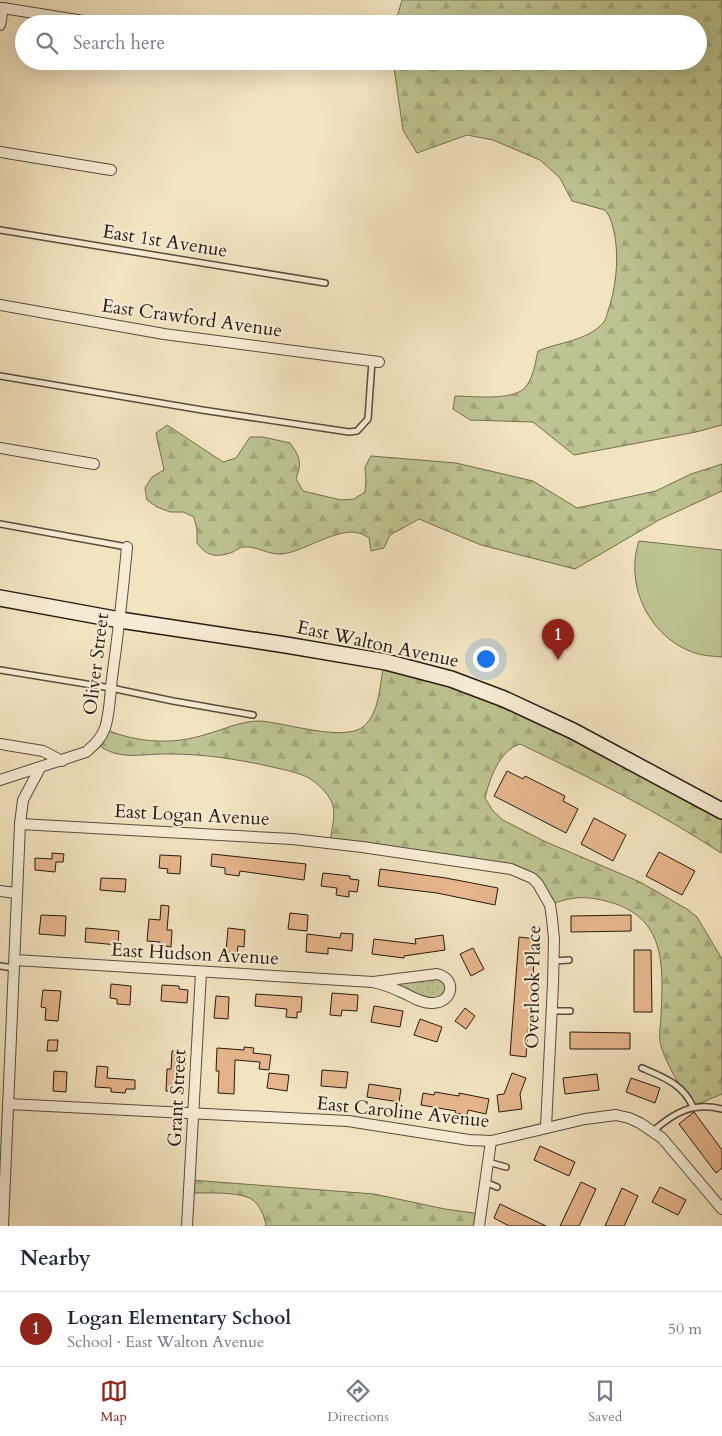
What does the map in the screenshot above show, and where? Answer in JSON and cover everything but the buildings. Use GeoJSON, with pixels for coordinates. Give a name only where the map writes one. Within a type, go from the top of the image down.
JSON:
{"type":"FeatureCollection","features":[{"type":"Feature","properties":{"kind":"main road","name":"East Walton Avenue"},"geometry":{"type":"LineString","coordinates":[[0,598],[120,620],[386,662],[451,679],[504,699],[566,728],[722,811]]}},
{"type":"Feature","properties":{"kind":"street"},"geometry":{"type":"LineString","coordinates":[[0,25],[1,8],[45,15]]}},
{"type":"Feature","properties":{"kind":"street"},"geometry":{"type":"LineString","coordinates":[[0,152],[111,170]]}},
{"type":"Feature","properties":{"kind":"street","name":"East Crawford Avenue"},"geometry":{"type":"LineString","coordinates":[[0,304],[164,334],[375,362]]}},
{"type":"Feature","properties":{"kind":"street"},"geometry":{"type":"LineString","coordinates":[[0,448],[94,464]]}},
{"type":"Feature","properties":{"kind":"street","name":"Oliver Street"},"geometry":{"type":"LineString","coordinates":[[0,780],[86,752],[96,744],[102,735],[106,726],[127,548]]}},
{"type":"Feature","properties":{"kind":"street"},"geometry":{"type":"LineString","coordinates":[[0,744],[43,751],[62,761]]}},
{"type":"Feature","properties":{"kind":"street"},"geometry":{"type":"LineString","coordinates":[[3,1226],[5,1040],[14,964],[20,824],[23,800],[40,768]]}},
{"type":"Feature","properties":{"kind":"street","name":"East Logan Avenue"},"geometry":{"type":"LineString","coordinates":[[20,824],[240,835],[362,847]]}},
{"type":"Feature","properties":{"kind":"street","name":"Overlook Place"},"geometry":{"type":"LineString","coordinates":[[362,847],[511,869],[532,878],[544,893],[550,905],[554,939],[546,1127]]}},
{"type":"Feature","properties":{"kind":"street"},"geometry":{"type":"LineString","coordinates":[[0,890],[16,893]]}},
{"type":"Feature","properties":{"kind":"street","name":"East Hudson Avenue"},"geometry":{"type":"LineString","coordinates":[[14,964],[373,982],[437,974],[449,980],[450,993],[446,999],[432,1004],[373,982]]}},
{"type":"Feature","properties":{"kind":"street","name":"Grant Street"},"geometry":{"type":"LineString","coordinates":[[187,1226],[201,973]]}},
{"type":"Feature","properties":{"kind":"street","name":"East Caroline Avenue"},"geometry":{"type":"LineString","coordinates":[[5,1110],[194,1114],[348,1121],[469,1140],[491,1141],[585,1119],[616,1116],[629,1118],[653,1131],[672,1149],[722,1209]]}},
{"type":"Feature","properties":{"kind":"street"},"geometry":{"type":"LineString","coordinates":[[479,1226],[491,1141]]}},
{"type":"Feature","properties":{"kind":"lane","name":"East 1st Avenue"},"geometry":{"type":"LineString","coordinates":[[0,230],[325,283]]}},
{"type":"Feature","properties":{"kind":"lane"},"geometry":{"type":"LineString","coordinates":[[0,376],[202,410],[349,432],[357,431],[368,419],[375,362]]}},
{"type":"Feature","properties":{"kind":"lane"},"geometry":{"type":"LineString","coordinates":[[0,524],[127,548]]}},
{"type":"Feature","properties":{"kind":"lane"},"geometry":{"type":"LineString","coordinates":[[0,670],[111,688],[253,715]]}},
{"type":"Feature","properties":{"kind":"lane"},"geometry":{"type":"LineString","coordinates":[[553,961],[569,960]]}},
{"type":"Feature","properties":{"kind":"lane"},"geometry":{"type":"LineString","coordinates":[[0,966],[14,964]]}},
{"type":"Feature","properties":{"kind":"lane"},"geometry":{"type":"LineString","coordinates":[[552,1011],[570,1011]]}},
{"type":"Feature","properties":{"kind":"lane"},"geometry":{"type":"LineString","coordinates":[[642,1068],[680,1087],[693,1106]]}},
{"type":"Feature","properties":{"kind":"lane"},"geometry":{"type":"LineString","coordinates":[[653,1131],[670,1118],[693,1106],[722,1109]]}},
{"type":"Feature","properties":{"kind":"lane"},"geometry":{"type":"LineString","coordinates":[[488,1162],[506,1167]]}},
{"type":"Feature","properties":{"kind":"lane"},"geometry":{"type":"LineString","coordinates":[[485,1182],[497,1187]]}},
{"type":"Feature","properties":{"kind":"green space"},"geometry":{"type":"Polygon","coordinates":[[[402,0],[722,0],[722,425],[696,432],[574,455],[533,422],[470,420],[453,409],[455,396],[494,397],[514,394],[522,390],[531,377],[538,351],[582,337],[604,322],[611,301],[615,279],[616,245],[611,220],[605,210],[572,201],[560,178],[540,160],[493,140],[467,135],[417,153],[403,130],[394,70],[707,70],[707,15],[398,15],[402,0]]]}},
{"type":"Feature","properties":{"kind":"green space"},"geometry":{"type":"Polygon","coordinates":[[[167,425],[223,462],[236,458],[250,437],[263,437],[290,443],[299,460],[296,479],[303,491],[341,500],[354,499],[365,492],[365,467],[371,456],[456,463],[533,481],[577,508],[656,491],[691,474],[722,464],[722,491],[659,520],[575,569],[481,545],[419,519],[390,535],[384,548],[371,551],[369,538],[359,533],[351,532],[331,536],[300,549],[282,554],[244,547],[234,552],[215,555],[207,553],[197,543],[194,517],[183,512],[170,512],[157,507],[147,500],[145,488],[152,477],[164,470],[156,433],[167,425]]]}},
{"type":"Feature","properties":{"kind":"green space"},"geometry":{"type":"Polygon","coordinates":[[[639,541],[722,550],[722,657],[698,654],[679,646],[665,636],[654,623],[644,608],[638,592],[635,558],[639,541]]]}},
{"type":"Feature","properties":{"kind":"green space"},"geometry":{"type":"Polygon","coordinates":[[[383,668],[475,690],[722,811],[721,853],[622,795],[520,744],[506,753],[496,766],[485,798],[493,811],[503,820],[544,841],[640,882],[687,909],[697,917],[722,959],[722,1094],[693,1106],[670,1069],[663,1053],[660,1038],[662,980],[658,948],[644,921],[631,911],[613,903],[589,898],[567,899],[550,905],[523,873],[330,843],[334,809],[330,799],[316,783],[296,773],[244,761],[207,756],[182,754],[123,755],[106,750],[97,744],[107,730],[131,738],[169,741],[195,738],[252,721],[270,722],[329,732],[343,733],[355,731],[364,726],[373,714],[378,699],[383,668]]]}},
{"type":"Feature","properties":{"kind":"green space"},"geometry":{"type":"Polygon","coordinates":[[[429,974],[450,986],[440,1002],[387,986],[429,974]]]}},
{"type":"Feature","properties":{"kind":"green space"},"geometry":{"type":"Polygon","coordinates":[[[191,1180],[374,1194],[445,1209],[481,1214],[479,1226],[266,1226],[260,1209],[251,1199],[241,1195],[191,1193],[191,1180]]]}},
{"type":"Feature","properties":{"kind":"place","name":"Logan Elementary School"},"geometry":{"type":"Point","coordinates":[558,660]}}]}
